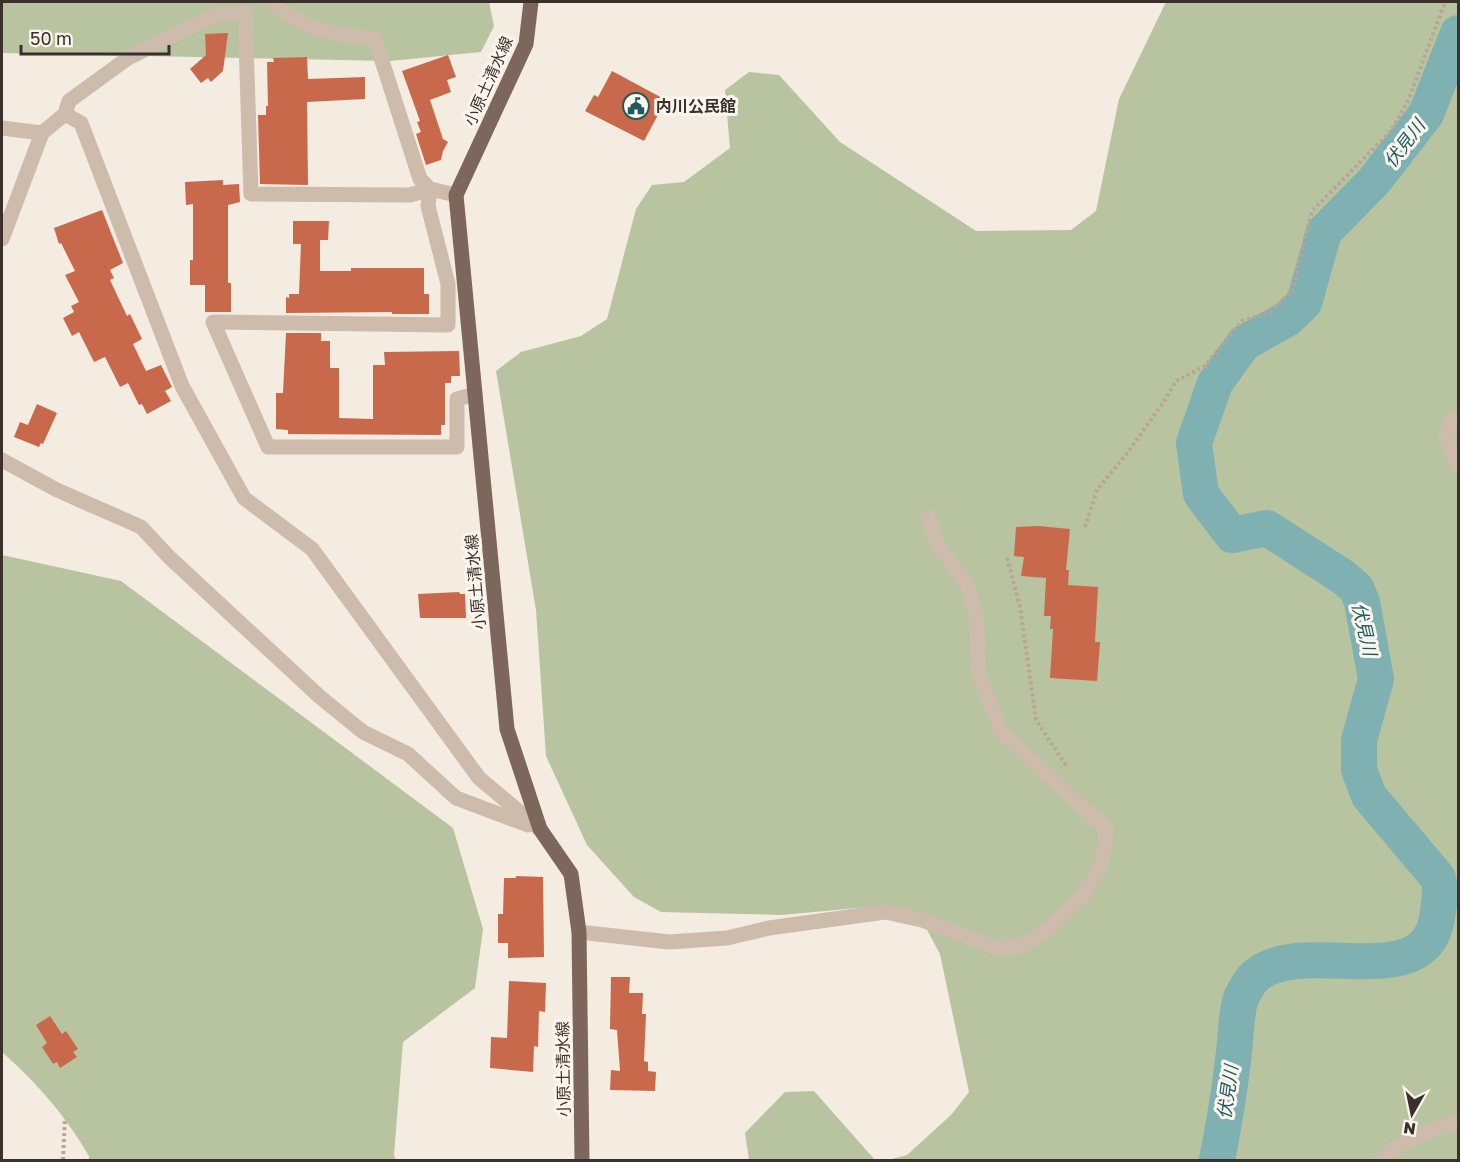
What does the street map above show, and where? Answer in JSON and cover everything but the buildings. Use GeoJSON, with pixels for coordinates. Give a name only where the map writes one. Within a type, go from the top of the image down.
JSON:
{"type":"FeatureCollection","features":[{"type":"Feature","properties":{"kind":"main road","name":"小原土清水線"},"geometry":{"type":"LineString","coordinates":[[531,2],[526,44],[456,195],[507,729],[540,829],[570,874],[579,932],[582,1161]]}},
{"type":"Feature","properties":{"kind":"street"},"geometry":{"type":"LineString","coordinates":[[272,2],[279,9],[306,25],[342,37],[375,39],[420,179],[430,189]]}},
{"type":"Feature","properties":{"kind":"street"},"geometry":{"type":"LineString","coordinates":[[2,239],[42,133],[64,114],[69,101],[128,58],[215,15],[244,12],[251,194],[410,195],[430,189],[456,195]]}},
{"type":"Feature","properties":{"kind":"street"},"geometry":{"type":"LineString","coordinates":[[64,114],[81,123],[182,386],[244,498],[312,549],[479,778],[540,829]]}},
{"type":"Feature","properties":{"kind":"street"},"geometry":{"type":"LineString","coordinates":[[2,128],[42,133]]}},
{"type":"Feature","properties":{"kind":"street"},"geometry":{"type":"LineString","coordinates":[[430,189],[428,206],[448,284],[448,325],[213,322],[268,447],[457,447],[457,399],[475,394]]}},
{"type":"Feature","properties":{"kind":"street"},"geometry":{"type":"LineString","coordinates":[[1458,416],[1452,420],[1446,438],[1458,466]]}},
{"type":"Feature","properties":{"kind":"street"},"geometry":{"type":"LineString","coordinates":[[2,460],[57,490],[141,527],[169,557],[320,698],[363,732],[408,754],[456,798],[540,829]]}},
{"type":"Feature","properties":{"kind":"street"},"geometry":{"type":"LineString","coordinates":[[579,932],[681,942],[727,938],[769,928],[885,912],[922,920],[1002,950],[1028,943],[1049,928],[1084,895],[1102,862],[1106,829],[1001,732],[979,675],[976,615],[968,587],[937,543],[928,516]]}},
{"type":"Feature","properties":{"kind":"street"},"geometry":{"type":"LineString","coordinates":[[1382,1161],[1391,1151],[1408,1141],[1458,1121]]}},
{"type":"Feature","properties":{"kind":"path"},"geometry":{"type":"LineString","coordinates":[[1085,527],[1097,490],[1128,452],[1176,381],[1205,366],[1242,321],[1270,312],[1292,291],[1312,211],[1391,131],[1408,101],[1445,2]]}},
{"type":"Feature","properties":{"kind":"path"},"geometry":{"type":"LineString","coordinates":[[1007,558],[1020,607],[1036,720],[1068,769]]}},
{"type":"Feature","properties":{"kind":"path"},"geometry":{"type":"LineString","coordinates":[[63,1161],[65,1118]]}},
{"type":"Feature","properties":{"kind":"green space"},"geometry":{"type":"Polygon","coordinates":[[[2,2],[489,2],[494,26],[481,52],[390,61],[2,53],[2,2]]]}},
{"type":"Feature","properties":{"kind":"green space"},"geometry":{"type":"Polygon","coordinates":[[[1166,2],[1458,2],[1458,1160],[888,1160],[907,1155],[951,1115],[969,1092],[940,954],[926,928],[869,907],[781,915],[661,912],[634,897],[587,845],[546,756],[536,610],[496,371],[521,352],[581,336],[607,319],[636,209],[652,185],[684,182],[730,148],[725,90],[749,72],[779,75],[840,142],[976,231],[1071,230],[1096,211],[1119,99],[1166,2]]]}},
{"type":"Feature","properties":{"kind":"green space"},"geometry":{"type":"Polygon","coordinates":[[[2,555],[121,581],[453,828],[483,929],[475,988],[403,1042],[394,1155],[396,1160],[89,1160],[80,1141],[60,1113],[39,1088],[2,1052],[2,555]]]}},
{"type":"Feature","properties":{"kind":"green space"},"geometry":{"type":"Polygon","coordinates":[[[814,1091],[875,1160],[749,1160],[745,1133],[785,1092],[814,1091]]]}},
{"type":"Feature","properties":{"kind":"waterway","name":"伏見川"},"geometry":{"type":"LineString","coordinates":[[1217,1160],[1229,1093],[1239,1004],[1253,978],[1274,966],[1299,961],[1385,960],[1409,955],[1427,942],[1437,918],[1440,888],[1438,878],[1369,796],[1359,770],[1359,740],[1376,679],[1362,602],[1356,588],[1343,577],[1267,528],[1232,535],[1201,494],[1194,443],[1215,383],[1244,343],[1287,319],[1304,303],[1324,232],[1374,181],[1426,114],[1458,33]]}},
{"type":"Feature","properties":{"kind":"place","name":"内川公民館"},"geometry":{"type":"Point","coordinates":[636,106]}}]}
